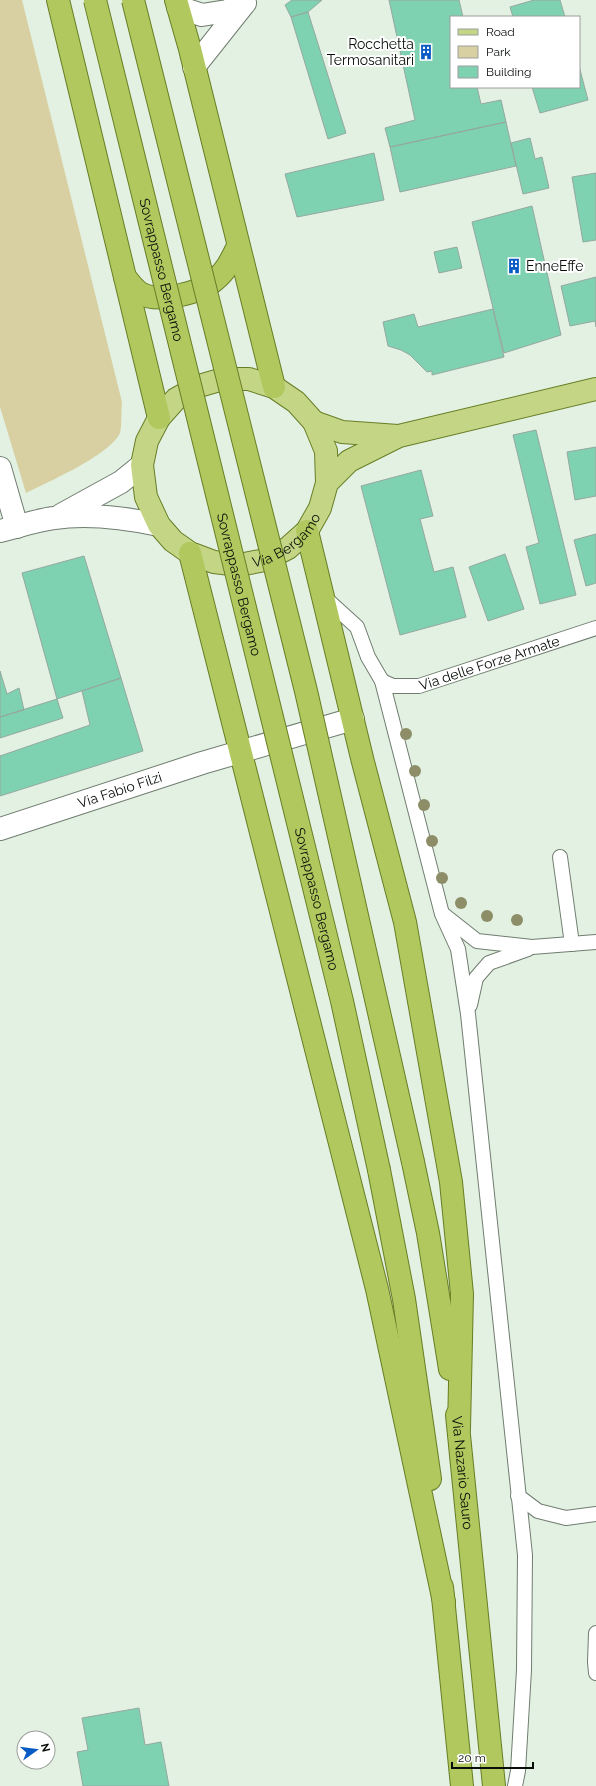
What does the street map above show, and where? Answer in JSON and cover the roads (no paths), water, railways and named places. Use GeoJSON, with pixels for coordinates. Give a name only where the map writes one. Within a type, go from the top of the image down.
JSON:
{"type":"FeatureCollection","features":[{"type":"Feature","properties":{"kind":"highway"},"geometry":{"type":"LineString","coordinates":[[58,0],[159,418]]}},
{"type":"Feature","properties":{"kind":"highway","name":"Sovrappasso Bergamo"},"geometry":{"type":"LineString","coordinates":[[95,0],[342,1001],[379,1170],[404,1299],[426,1442],[444,1602]]}},
{"type":"Feature","properties":{"kind":"highway","name":"Via Nazario Sauro"},"geometry":{"type":"LineString","coordinates":[[133,0],[306,691],[413,1162],[439,1301],[459,1428],[494,1786]]}},
{"type":"Feature","properties":{"kind":"highway"},"geometry":{"type":"LineString","coordinates":[[177,4],[274,387]]}},
{"type":"Feature","properties":{"kind":"highway"},"geometry":{"type":"LineString","coordinates":[[124,277],[140,293],[158,298],[180,296],[195,292],[216,280],[228,266],[238,246]]}},
{"type":"Feature","properties":{"kind":"highway"},"geometry":{"type":"LineString","coordinates":[[307,531],[405,922],[451,1182],[462,1294],[459,1428]]}},
{"type":"Feature","properties":{"kind":"highway"},"geometry":{"type":"LineString","coordinates":[[190,553],[239,751],[377,1290],[444,1602],[462,1786]]}},
{"type":"Feature","properties":{"kind":"main road","name":"Via Bergamo"},"geometry":{"type":"LineString","coordinates":[[223,379],[249,380],[274,387],[296,402],[314,422],[326,451],[327,483],[320,508],[307,531],[288,548],[265,560],[239,564],[214,562],[190,553],[173,541],[159,525],[146,497],[142,465],[147,441],[159,418],[176,399],[199,386],[223,379]]}},
{"type":"Feature","properties":{"kind":"main road","name":"Via Bergamo"},"geometry":{"type":"LineString","coordinates":[[327,483],[349,461],[399,436],[596,389]]}},
{"type":"Feature","properties":{"kind":"main road","name":"Via Bergamo"},"geometry":{"type":"LineString","coordinates":[[314,422],[342,432],[399,436]]}},
{"type":"Feature","properties":{"kind":"street"},"geometry":{"type":"LineString","coordinates":[[177,4],[202,15],[227,11],[247,2]]}},
{"type":"Feature","properties":{"kind":"street"},"geometry":{"type":"LineString","coordinates":[[194,67],[247,2]]}},
{"type":"Feature","properties":{"kind":"street"},"geometry":{"type":"LineString","coordinates":[[55,518],[121,482],[142,465]]}},
{"type":"Feature","properties":{"kind":"street"},"geometry":{"type":"LineString","coordinates":[[0,468],[9,529],[55,518],[94,516],[131,519],[159,525]]}},
{"type":"Feature","properties":{"kind":"street","name":"Via Fabio Filzi"},"geometry":{"type":"LineString","coordinates":[[0,829],[239,751],[353,719]]}},
{"type":"Feature","properties":{"kind":"lane"},"geometry":{"type":"LineString","coordinates":[[323,596],[356,627],[368,657],[382,681],[442,914],[458,949],[468,1014],[525,1555],[524,1670],[518,1771],[515,1786]]}},
{"type":"Feature","properties":{"kind":"lane","name":"Via delle Forze Armate"},"geometry":{"type":"LineString","coordinates":[[382,681],[393,686],[419,686],[596,628]]}},
{"type":"Feature","properties":{"kind":"lane"},"geometry":{"type":"LineString","coordinates":[[560,857],[572,944]]}},
{"type":"Feature","properties":{"kind":"lane"},"geometry":{"type":"LineString","coordinates":[[442,914],[477,941],[532,947],[596,942]]}},
{"type":"Feature","properties":{"kind":"lane"},"geometry":{"type":"LineString","coordinates":[[468,1014],[476,978],[489,963],[532,947]]}},
{"type":"Feature","properties":{"kind":"lane"},"geometry":{"type":"LineString","coordinates":[[518,1496],[538,1511],[566,1518],[596,1514]]}},
{"type":"Feature","properties":{"kind":"lane"},"geometry":{"type":"LineString","coordinates":[[596,1632],[596,1673]]}},
{"type":"Feature","properties":{"kind":"place","name":"Rocchetta Termosanitari"},"geometry":{"type":"Point","coordinates":[426,52]}},
{"type":"Feature","properties":{"kind":"place","name":"EnneEffe"},"geometry":{"type":"Point","coordinates":[514,266]}}]}
